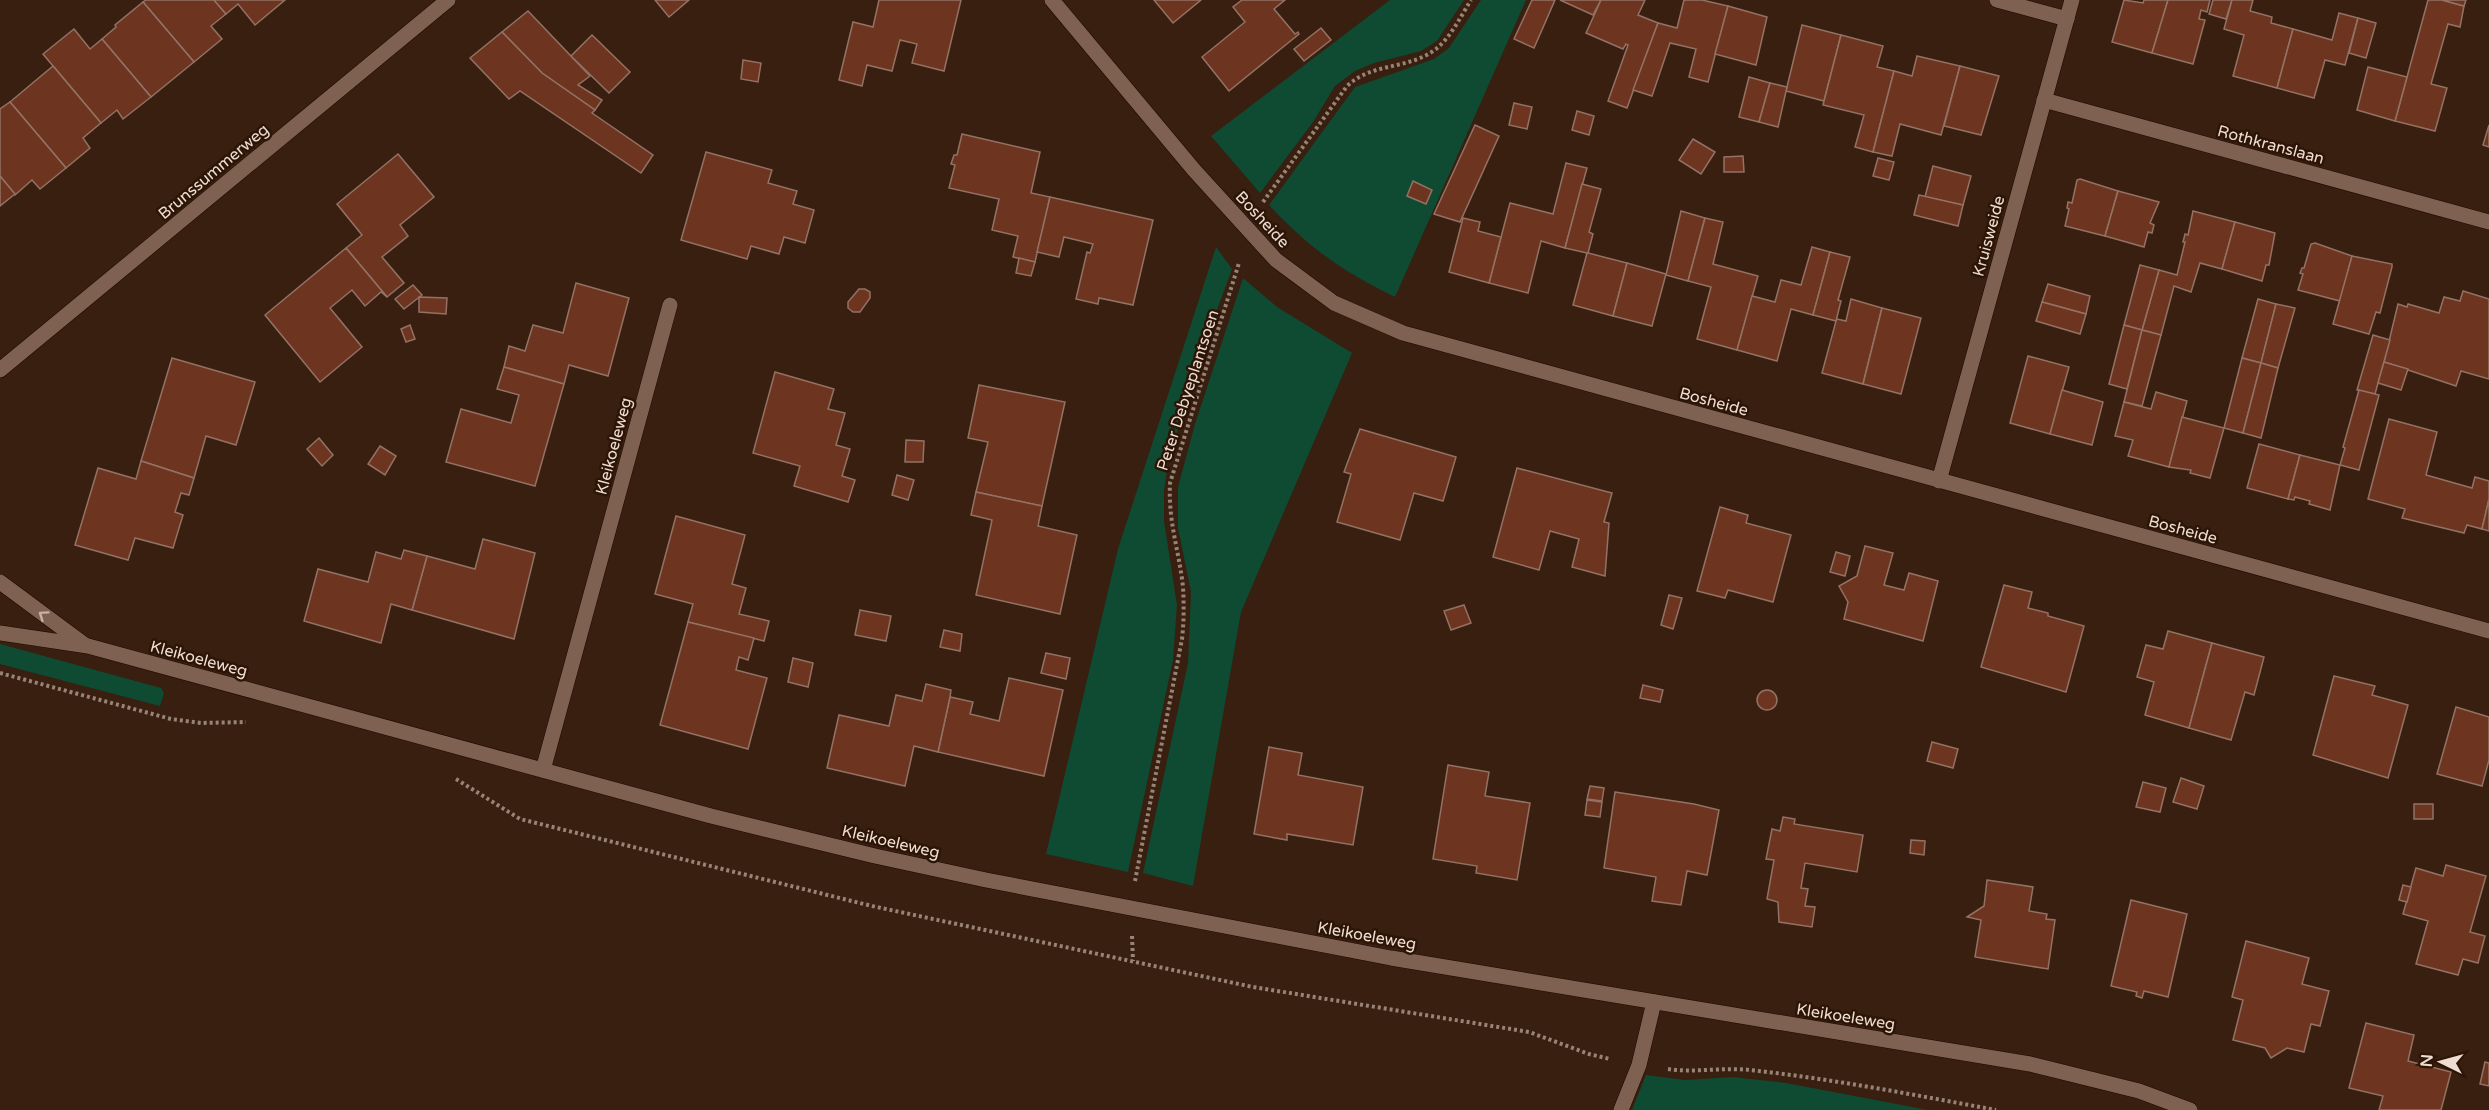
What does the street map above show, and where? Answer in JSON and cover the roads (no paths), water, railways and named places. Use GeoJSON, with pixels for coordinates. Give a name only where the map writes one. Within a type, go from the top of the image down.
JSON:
{"type":"FeatureCollection","features":[{"type":"Feature","properties":{"kind":"street","name":"Brunssummerweg"},"geometry":{"type":"LineString","coordinates":[[0,370],[448,0]]}},
{"type":"Feature","properties":{"kind":"street","name":"Bosheide"},"geometry":{"type":"LineString","coordinates":[[1052,0],[1245,228],[1282,265],[1334,303],[1403,333],[2489,631]]}},
{"type":"Feature","properties":{"kind":"street"},"geometry":{"type":"LineString","coordinates":[[1997,0],[2067,19]]}},
{"type":"Feature","properties":{"kind":"street","name":"Kruisweide"},"geometry":{"type":"LineString","coordinates":[[1939,481],[2072,0]]}},
{"type":"Feature","properties":{"kind":"street","name":"Rothkranslaan"},"geometry":{"type":"LineString","coordinates":[[2044,100],[2489,222]]}},
{"type":"Feature","properties":{"kind":"street","name":"Kleikoeleweg"},"geometry":{"type":"LineString","coordinates":[[543,770],[670,304]]}},
{"type":"Feature","properties":{"kind":"street","name":"Kleikoeleweg"},"geometry":{"type":"LineString","coordinates":[[0,582],[88,646]]}},
{"type":"Feature","properties":{"kind":"street","name":"Kleikoeleweg"},"geometry":{"type":"LineString","coordinates":[[0,633],[88,646],[711,816],[875,856],[1391,958],[2030,1064],[2139,1091],[2190,1110]]}},
{"type":"Feature","properties":{"kind":"street"},"geometry":{"type":"LineString","coordinates":[[1621,1110],[1639,1065],[1654,1002]]}}]}
